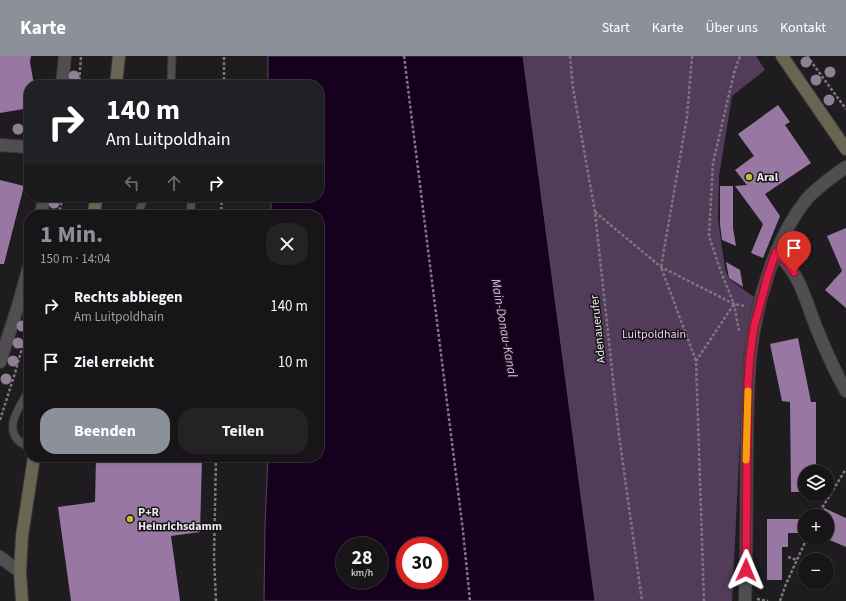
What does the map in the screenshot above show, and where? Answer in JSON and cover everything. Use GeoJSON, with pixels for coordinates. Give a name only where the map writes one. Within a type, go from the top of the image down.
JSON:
{"type":"FeatureCollection","features":[{"type":"Feature","properties":{"kind":"street"},"geometry":{"type":"LineString","coordinates":[[63,80],[65,56]]}},
{"type":"Feature","properties":{"kind":"street"},"geometry":{"type":"LineString","coordinates":[[117,80],[119,56]]}},
{"type":"Feature","properties":{"kind":"street"},"geometry":{"type":"LineString","coordinates":[[782,56],[846,148]]}},
{"type":"Feature","properties":{"kind":"street"},"geometry":{"type":"LineString","coordinates":[[0,146],[24,147]]}},
{"type":"Feature","properties":{"kind":"street"},"geometry":{"type":"LineString","coordinates":[[745,601],[748,382],[754,327],[768,275],[776,252],[790,224],[807,200],[818,189],[846,167]]}},
{"type":"Feature","properties":{"kind":"street"},"geometry":{"type":"LineString","coordinates":[[776,252],[788,263],[800,282],[828,355],[846,391]]}},
{"type":"Feature","properties":{"kind":"street"},"geometry":{"type":"LineString","coordinates":[[0,362],[24,284]]}},
{"type":"Feature","properties":{"kind":"street"},"geometry":{"type":"LineString","coordinates":[[22,601],[20,572],[22,536],[33,462]]}},
{"type":"Feature","properties":{"kind":"street"},"geometry":{"type":"LineString","coordinates":[[0,557],[20,572]]}},
{"type":"Feature","properties":{"kind":"lane"},"geometry":{"type":"LineString","coordinates":[[171,80],[172,56]]}},
{"type":"Feature","properties":{"kind":"lane"},"geometry":{"type":"LineString","coordinates":[[24,400],[14,415],[11,423],[12,433],[15,438],[24,445]]}},
{"type":"Feature","properties":{"kind":"path"},"geometry":{"type":"LineString","coordinates":[[80,80],[82,56]]}},
{"type":"Feature","properties":{"kind":"path"},"geometry":{"type":"LineString","coordinates":[[224,56],[224,80]]}},
{"type":"Feature","properties":{"kind":"path"},"geometry":{"type":"LineString","coordinates":[[404,56],[463,531],[470,601]]}},
{"type":"Feature","properties":{"kind":"path","name":"Adenauerufer"},"geometry":{"type":"LineString","coordinates":[[570,56],[573,88],[595,212],[619,435],[642,601]]}},
{"type":"Feature","properties":{"kind":"path"},"geometry":{"type":"LineString","coordinates":[[692,56],[687,117],[661,267],[696,361],[704,601]]}},
{"type":"Feature","properties":{"kind":"path"},"geometry":{"type":"LineString","coordinates":[[734,304],[709,236],[713,163],[734,73],[740,56]]}},
{"type":"Feature","properties":{"kind":"path"},"geometry":{"type":"LineString","coordinates":[[807,56],[846,109]]}},
{"type":"Feature","properties":{"kind":"path"},"geometry":{"type":"LineString","coordinates":[[81,202],[96,206]]}},
{"type":"Feature","properties":{"kind":"path"},"geometry":{"type":"LineString","coordinates":[[595,212],[661,267],[734,304]]}},
{"type":"Feature","properties":{"kind":"path"},"geometry":{"type":"LineString","coordinates":[[696,361],[734,304]]}},
{"type":"Feature","properties":{"kind":"path"},"geometry":{"type":"LineString","coordinates":[[0,420],[24,341]]}},
{"type":"Feature","properties":{"kind":"path"},"geometry":{"type":"LineString","coordinates":[[216,462],[214,558],[216,601]]}},
{"type":"Feature","properties":{"kind":"path"},"geometry":{"type":"LineString","coordinates":[[821,509],[846,469]]}},
{"type":"Feature","properties":{"kind":"path"},"geometry":{"type":"LineString","coordinates":[[780,601],[804,545]]}},
{"type":"Feature","properties":{"kind":"path"},"geometry":{"type":"LineString","coordinates":[[788,557],[797,560]]}},
{"type":"Feature","properties":{"kind":"green space","name":"Luitpoldhain"},"geometry":{"type":"Polygon","coordinates":[[[523,56],[756,56],[765,70],[732,96],[719,176],[718,219],[725,269],[729,279],[754,297],[749,324],[743,379],[732,601],[595,601],[523,56]]]}},
{"type":"Feature","properties":{"kind":"water","name":"Main-Donau-Kanal"},"geometry":{"type":"Polygon","coordinates":[[[268,56],[523,56],[595,601],[264,601],[268,462],[324,462],[324,210],[271,210],[271,202],[324,202],[324,80],[268,80],[268,56]]]}},
{"type":"Feature","properties":{"kind":"building"},"geometry":{"type":"Polygon","coordinates":[[[0,56],[31,56],[30,62],[33,80],[24,80],[24,109],[0,113],[0,56]]]}},
{"type":"Feature","properties":{"kind":"building"},"geometry":{"type":"Polygon","coordinates":[[[778,105],[790,122],[785,125],[811,163],[765,194],[780,216],[763,258],[751,253],[763,224],[735,186],[747,185],[735,170],[754,156],[738,134],[778,105]]]}},
{"type":"Feature","properties":{"kind":"building"},"geometry":{"type":"Polygon","coordinates":[[[0,180],[24,186],[4,264],[0,264],[0,180]]]}},
{"type":"Feature","properties":{"kind":"building"},"geometry":{"type":"Polygon","coordinates":[[[720,186],[733,186],[733,228],[736,246],[722,240],[720,224],[720,186]]]}},
{"type":"Feature","properties":{"kind":"building"},"geometry":{"type":"Polygon","coordinates":[[[846,228],[846,308],[825,290],[842,271],[827,236],[846,228]]]}},
{"type":"Feature","properties":{"kind":"building"},"geometry":{"type":"Polygon","coordinates":[[[726,262],[740,270],[743,287],[729,278],[726,262]]]}},
{"type":"Feature","properties":{"kind":"building"},"geometry":{"type":"Polygon","coordinates":[[[798,338],[811,402],[816,402],[816,465],[798,465],[798,492],[791,492],[790,402],[782,401],[770,344],[798,338]]]}},
{"type":"Feature","properties":{"kind":"building","name":"P+R Heinrichsdamm"},"geometry":{"type":"Polygon","coordinates":[[[96,462],[202,462],[200,532],[171,536],[180,601],[71,601],[58,507],[95,502],[96,462]]]}},
{"type":"Feature","properties":{"kind":"building"},"geometry":{"type":"Polygon","coordinates":[[[834,513],[846,518],[846,547],[834,542],[834,513]]]}},
{"type":"Feature","properties":{"kind":"building"},"geometry":{"type":"Polygon","coordinates":[[[767,519],[798,519],[798,533],[788,533],[788,547],[782,547],[782,580],[767,580],[767,519]]]}},
{"type":"Feature","properties":{"kind":"slow traffic"},"geometry":{"type":"LineString","coordinates":[[746,460],[748,391]]}},
{"type":"Feature","properties":{"kind":"place","name":"Aral"},"geometry":{"type":"Point","coordinates":[749,177]}},
{"type":"Feature","properties":{"kind":"place","name":"P+R Heinrichsdamm"},"geometry":{"type":"Point","coordinates":[130,519]}},
{"type":"Feature","properties":{"kind":"route"},"geometry":{"type":"LineString","coordinates":[[746,570],[746,456],[748,382],[754,327],[768,275],[776,252],[788,263],[794,272]]}}]}
